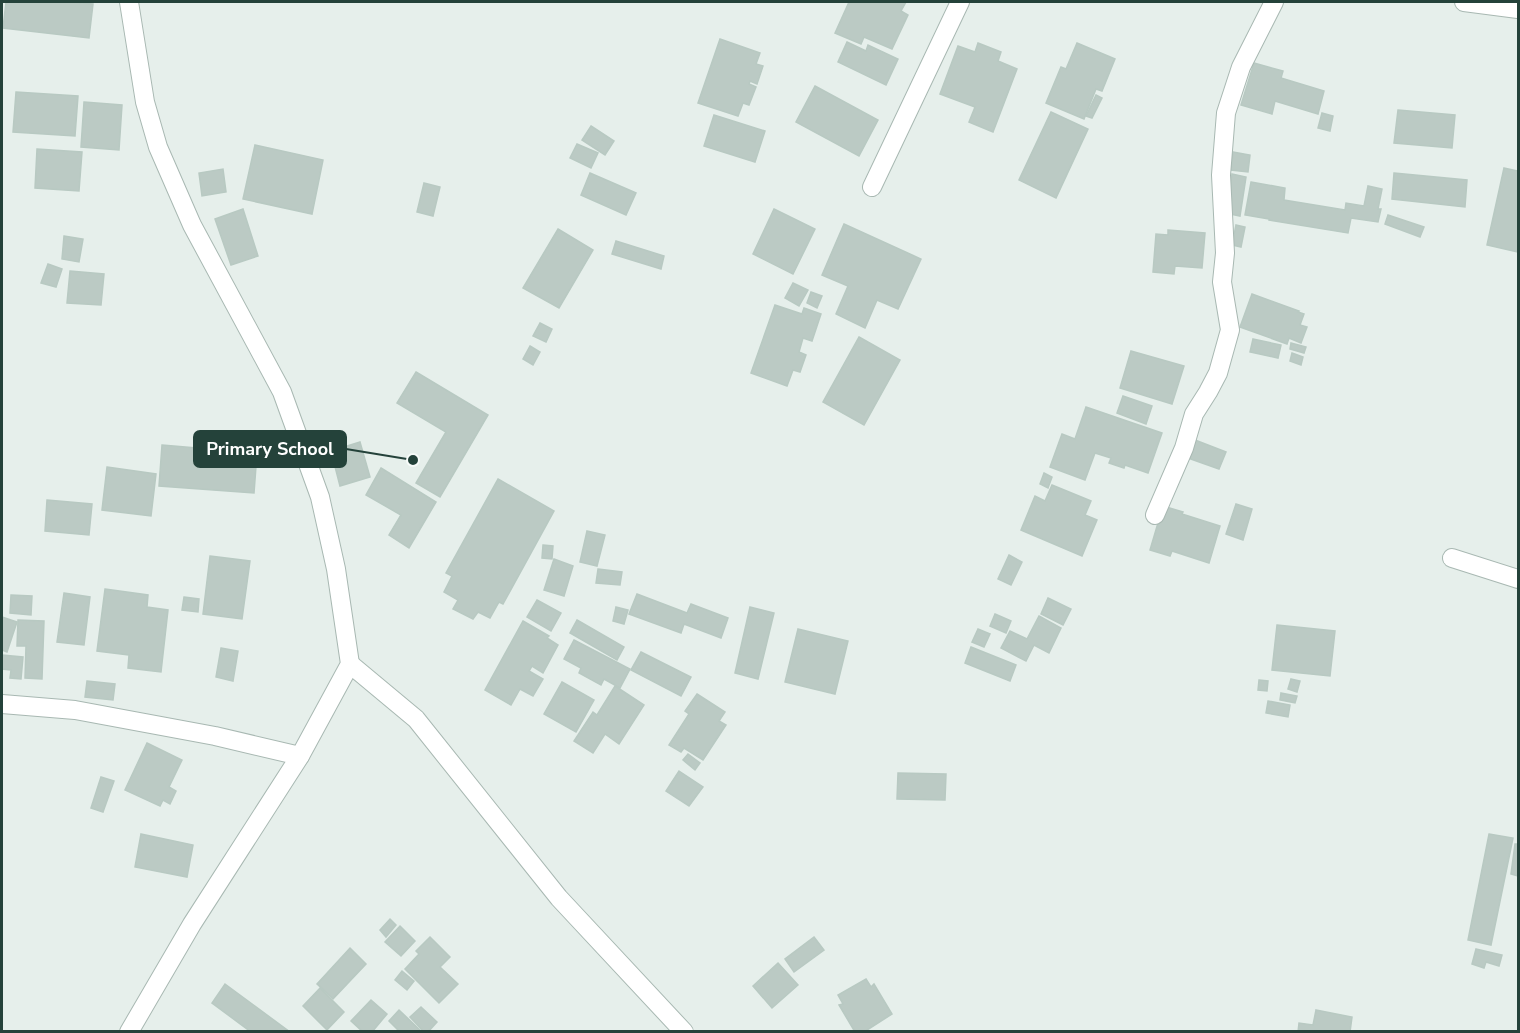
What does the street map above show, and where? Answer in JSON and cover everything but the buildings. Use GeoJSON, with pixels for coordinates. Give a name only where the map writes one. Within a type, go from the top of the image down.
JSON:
{"type":"FeatureCollection","features":[{"type":"Feature","properties":{"kind":"street"},"geometry":{"type":"LineString","coordinates":[[129,2],[145,102],[158,147],[192,225],[282,392],[320,497],[336,569],[350,664],[300,756],[192,924],[129,1032]]}},
{"type":"Feature","properties":{"kind":"street"},"geometry":{"type":"LineString","coordinates":[[872,187],[960,2]]}},
{"type":"Feature","properties":{"kind":"street"},"geometry":{"type":"LineString","coordinates":[[1155,515],[1184,448],[1194,414],[1218,373],[1230,330],[1222,282],[1224,244],[1221,175],[1226,113],[1241,67],[1275,2]]}},
{"type":"Feature","properties":{"kind":"street"},"geometry":{"type":"LineString","coordinates":[[1468,2],[1518,9]]}},
{"type":"Feature","properties":{"kind":"street"},"geometry":{"type":"LineString","coordinates":[[1452,558],[1518,579]]}},
{"type":"Feature","properties":{"kind":"street"},"geometry":{"type":"LineString","coordinates":[[350,664],[416,719],[559,898],[684,1032]]}},
{"type":"Feature","properties":{"kind":"street"},"geometry":{"type":"LineString","coordinates":[[2,704],[75,710],[215,736],[300,756]]}},
{"type":"Feature","properties":{"kind":"place","name":"Primary School"},"geometry":{"type":"Point","coordinates":[413,460]}}]}
